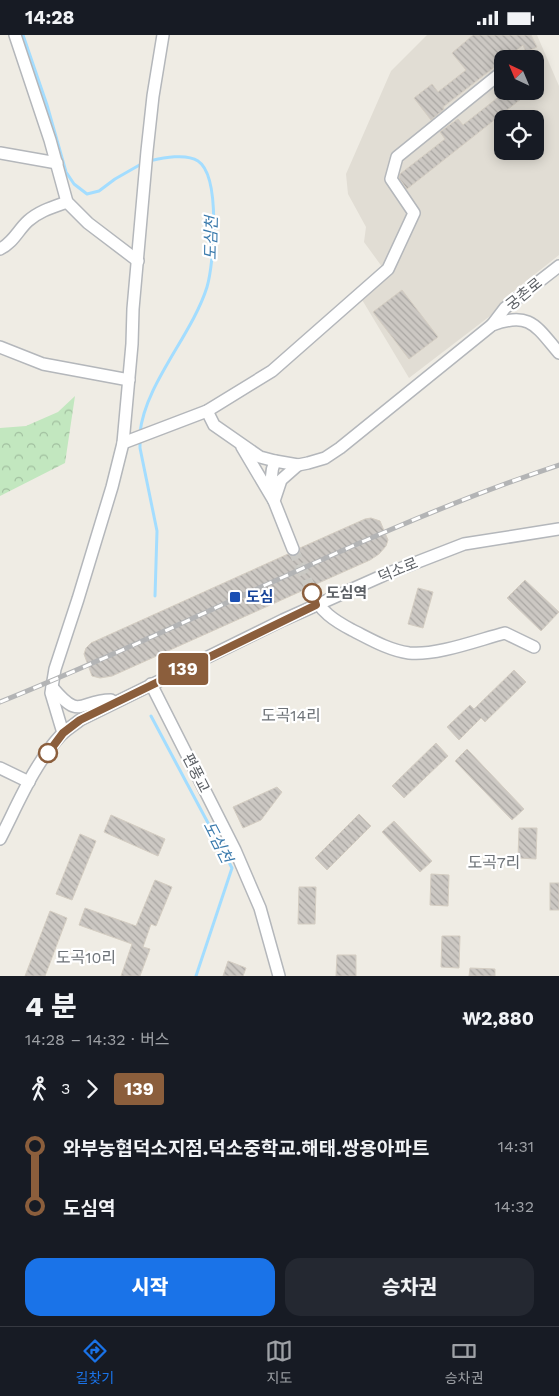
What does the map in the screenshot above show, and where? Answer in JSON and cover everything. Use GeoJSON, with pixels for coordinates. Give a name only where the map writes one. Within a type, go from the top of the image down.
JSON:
{"type":"FeatureCollection","features":[{"type":"Feature","properties":{"kind":"street"},"geometry":{"type":"LineString","coordinates":[[15,35],[57,163],[67,202],[88,223],[138,261]]}},
{"type":"Feature","properties":{"kind":"street"},"geometry":{"type":"LineString","coordinates":[[63,733],[51,693],[55,669],[112,487],[123,443],[147,151],[153,96],[163,35]]}},
{"type":"Feature","properties":{"kind":"street"},"geometry":{"type":"LineString","coordinates":[[123,443],[207,411],[272,371],[388,269],[414,213],[391,179],[397,157],[494,78]]}},
{"type":"Feature","properties":{"kind":"street"},"geometry":{"type":"LineString","coordinates":[[0,153],[57,163]]}},
{"type":"Feature","properties":{"kind":"street"},"geometry":{"type":"LineString","coordinates":[[0,249],[16,237],[27,222],[43,211],[67,202]]}},
{"type":"Feature","properties":{"kind":"street","name":"궁촌로"},"geometry":{"type":"LineString","coordinates":[[492,325],[505,308],[559,266]]}},
{"type":"Feature","properties":{"kind":"street"},"geometry":{"type":"LineString","coordinates":[[207,411],[214,425],[260,457],[298,465],[325,458],[340,448],[492,325],[510,319],[534,324],[559,353]]}},
{"type":"Feature","properties":{"kind":"street"},"geometry":{"type":"LineString","coordinates":[[0,347],[43,364],[129,380]]}},
{"type":"Feature","properties":{"kind":"street"},"geometry":{"type":"LineString","coordinates":[[241,444],[274,501],[293,549]]}},
{"type":"Feature","properties":{"kind":"street"},"geometry":{"type":"LineString","coordinates":[[274,501],[270,481],[275,461]]}},
{"type":"Feature","properties":{"kind":"street"},"geometry":{"type":"LineString","coordinates":[[274,501],[281,480],[298,465]]}},
{"type":"Feature","properties":{"kind":"street","name":"덕소로"},"geometry":{"type":"LineString","coordinates":[[0,839],[28,782],[63,733],[80,720],[316,605],[384,575],[464,544],[559,529]]}},
{"type":"Feature","properties":{"kind":"street"},"geometry":{"type":"LineString","coordinates":[[312,592],[316,605],[340,623],[383,646],[409,653],[440,651],[505,633],[534,647]]}},
{"type":"Feature","properties":{"kind":"street","name":"편풍교"},"geometry":{"type":"LineString","coordinates":[[151,684],[235,850],[256,900],[279,976]]}},
{"type":"Feature","properties":{"kind":"street"},"geometry":{"type":"LineString","coordinates":[[52,687],[62,699],[72,706],[80,708],[106,699],[121,699]]}},
{"type":"Feature","properties":{"kind":"street"},"geometry":{"type":"LineString","coordinates":[[0,768],[28,782]]}},
{"type":"Feature","properties":{"kind":"shaded area"},"geometry":{"type":"Polygon","coordinates":[[[427,35],[537,35],[543,50],[494,50],[494,100],[544,100],[544,51],[559,86],[559,255],[506,297],[490,316],[409,378],[361,298],[388,275],[364,242],[366,227],[348,194],[346,174],[391,71],[427,35]]]}},
{"type":"Feature","properties":{"kind":"green space"},"geometry":{"type":"Polygon","coordinates":[[[75,396],[65,463],[0,496],[0,428],[26,426],[58,412],[75,396]]]}},
{"type":"Feature","properties":{"kind":"building"},"geometry":{"type":"Polygon","coordinates":[[[473,35],[531,35],[537,47],[525,50],[523,45],[517,50],[494,50],[494,67],[443,107],[444,109],[431,120],[414,98],[432,84],[438,92],[466,70],[452,53],[473,35]]]}},
{"type":"Feature","properties":{"kind":"building"},"geometry":{"type":"Polygon","coordinates":[[[495,100],[520,100],[507,110],[494,110],[494,120],[407,189],[399,178],[400,174],[445,139],[440,132],[458,119],[463,125],[495,100]]]}},
{"type":"Feature","properties":{"kind":"building"},"geometry":{"type":"Polygon","coordinates":[[[402,290],[438,337],[409,359],[373,312],[402,290]]]}},
{"type":"Feature","properties":{"kind":"building","name":"도심역"},"geometry":{"type":"Polygon","coordinates":[[[371,518],[380,521],[388,540],[386,546],[379,554],[370,560],[314,585],[309,585],[306,589],[112,676],[100,678],[92,676],[84,654],[86,648],[91,643],[288,554],[296,556],[300,548],[371,518]]]}},
{"type":"Feature","properties":{"kind":"building"},"geometry":{"type":"Polygon","coordinates":[[[525,580],[559,612],[541,631],[507,598],[525,580]]]}},
{"type":"Feature","properties":{"kind":"building"},"geometry":{"type":"Polygon","coordinates":[[[418,588],[433,592],[423,628],[408,624],[418,588]]]}},
{"type":"Feature","properties":{"kind":"building"},"geometry":{"type":"Polygon","coordinates":[[[514,670],[526,682],[485,722],[481,718],[459,740],[447,727],[470,705],[474,709],[514,670]]]}},
{"type":"Feature","properties":{"kind":"building"},"geometry":{"type":"Polygon","coordinates":[[[436,743],[448,756],[404,798],[392,786],[436,743]]]}},
{"type":"Feature","properties":{"kind":"building"},"geometry":{"type":"Polygon","coordinates":[[[467,749],[524,809],[512,820],[455,761],[467,749]]]}},
{"type":"Feature","properties":{"kind":"building"},"geometry":{"type":"Polygon","coordinates":[[[277,787],[282,792],[261,820],[243,828],[233,807],[277,787]]]}},
{"type":"Feature","properties":{"kind":"building"},"geometry":{"type":"Polygon","coordinates":[[[359,814],[371,826],[327,870],[315,858],[359,814]]]}},
{"type":"Feature","properties":{"kind":"building"},"geometry":{"type":"Polygon","coordinates":[[[111,815],[165,839],[158,856],[104,832],[111,815]]]}},
{"type":"Feature","properties":{"kind":"building"},"geometry":{"type":"Polygon","coordinates":[[[394,821],[432,861],[420,872],[382,832],[394,821]]]}},
{"type":"Feature","properties":{"kind":"building"},"geometry":{"type":"Polygon","coordinates":[[[519,828],[537,828],[536,859],[518,858],[519,828]]]}},
{"type":"Feature","properties":{"kind":"building"},"geometry":{"type":"Polygon","coordinates":[[[80,834],[96,841],[72,900],[56,894],[80,834]]]}},
{"type":"Feature","properties":{"kind":"building"},"geometry":{"type":"Polygon","coordinates":[[[431,874],[449,875],[448,906],[430,905],[431,874]]]}},
{"type":"Feature","properties":{"kind":"building"},"geometry":{"type":"Polygon","coordinates":[[[155,880],[172,887],[156,926],[151,924],[143,947],[150,949],[140,976],[121,976],[132,944],[79,925],[85,908],[136,926],[155,880]]]}},
{"type":"Feature","properties":{"kind":"building"},"geometry":{"type":"Polygon","coordinates":[[[550,883],[559,883],[559,910],[550,910],[550,883]]]}},
{"type":"Feature","properties":{"kind":"building"},"geometry":{"type":"Polygon","coordinates":[[[299,887],[316,887],[315,924],[298,924],[299,887]]]}},
{"type":"Feature","properties":{"kind":"building"},"geometry":{"type":"Polygon","coordinates":[[[50,911],[67,918],[45,976],[25,976],[50,911]]]}},
{"type":"Feature","properties":{"kind":"building"},"geometry":{"type":"Polygon","coordinates":[[[442,936],[460,936],[459,968],[441,967],[442,936]]]}},
{"type":"Feature","properties":{"kind":"building"},"geometry":{"type":"Polygon","coordinates":[[[337,955],[356,955],[356,976],[336,976],[337,955]]]}},
{"type":"Feature","properties":{"kind":"building"},"geometry":{"type":"Polygon","coordinates":[[[228,961],[246,968],[243,976],[223,976],[228,961]]]}},
{"type":"Feature","properties":{"kind":"building"},"geometry":{"type":"Polygon","coordinates":[[[470,968],[495,969],[495,976],[469,976],[470,968]]]}},
{"type":"Feature","properties":{"kind":"waterway","name":"도심천"},"geometry":{"type":"LineString","coordinates":[[23,35],[47,105],[66,172],[74,184],[87,194],[99,191],[115,179],[143,163]]}},
{"type":"Feature","properties":{"kind":"waterway","name":"도심천"},"geometry":{"type":"LineString","coordinates":[[140,433],[150,396],[191,323],[207,287],[212,259],[214,221],[210,184],[205,170],[198,161],[187,157],[149,161]]}},
{"type":"Feature","properties":{"kind":"waterway","name":"도심천"},"geometry":{"type":"LineString","coordinates":[[140,439],[140,448],[157,531],[155,596]]}},
{"type":"Feature","properties":{"kind":"waterway","name":"도심천"},"geometry":{"type":"LineString","coordinates":[[151,716],[232,868],[196,976]]}},
{"type":"Feature","properties":{"kind":"tunnel"},"geometry":{"type":"LineString","coordinates":[[293,549],[312,592]]}},
{"type":"Feature","properties":{"kind":"railway"},"geometry":{"type":"LineString","coordinates":[[0,702],[70,673],[417,518],[559,465]]}},
{"type":"Feature","properties":{"kind":"bus line","name":"139"},"geometry":{"type":"LineString","coordinates":[[48,753],[63,733],[80,720],[316,605],[312,593]]}},
{"type":"Feature","properties":{"kind":"place","name":"도심역"},"geometry":{"type":"Point","coordinates":[312,593]}},
{"type":"Feature","properties":{"kind":"place","name":"도심"},"geometry":{"type":"Point","coordinates":[235,597]}},
{"type":"Feature","properties":{"kind":"district","name":"도곡14리"},"geometry":{"type":"Point","coordinates":[291,715]}},
{"type":"Feature","properties":{"kind":"district","name":"도곡7리"},"geometry":{"type":"Point","coordinates":[494,862]}},
{"type":"Feature","properties":{"kind":"district","name":"도곡10리"},"geometry":{"type":"Point","coordinates":[86,957]}}]}
